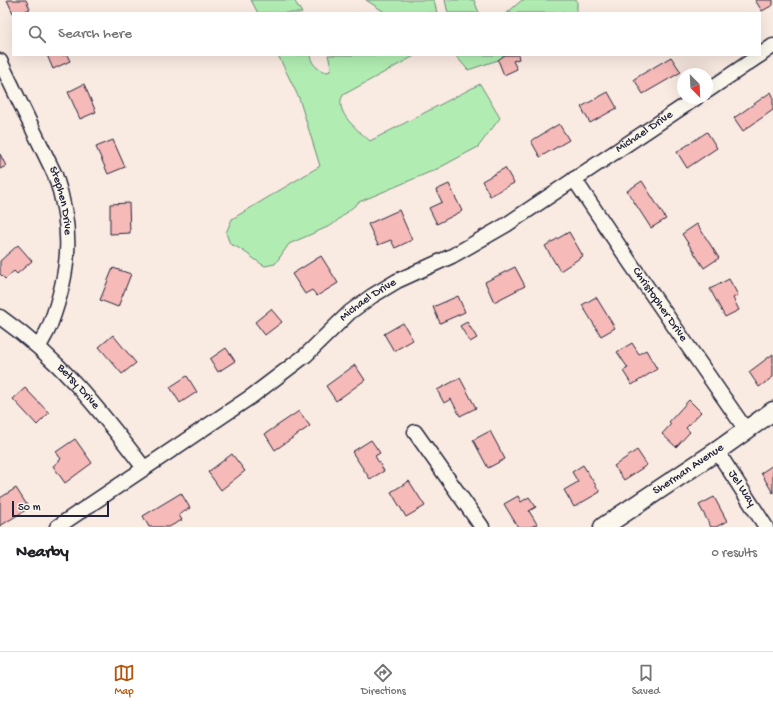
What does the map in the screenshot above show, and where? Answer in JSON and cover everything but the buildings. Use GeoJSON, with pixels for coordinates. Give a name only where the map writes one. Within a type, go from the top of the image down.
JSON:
{"type":"FeatureCollection","features":[{"type":"Feature","properties":{"kind":"street"},"geometry":{"type":"LineString","coordinates":[[761,54],[773,46]]}},
{"type":"Feature","properties":{"kind":"street"},"geometry":{"type":"LineString","coordinates":[[713,86],[758,56]]}},
{"type":"Feature","properties":{"kind":"street","name":"Stephen Drive"},"geometry":{"type":"LineString","coordinates":[[0,61],[55,175],[63,199],[68,222],[66,264],[57,304],[49,328],[39,348]]}},
{"type":"Feature","properties":{"kind":"street","name":"Michael Drive"},"geometry":{"type":"LineString","coordinates":[[57,527],[252,396],[306,355],[350,312],[372,296],[397,280],[452,256],[486,237],[687,104]]}},
{"type":"Feature","properties":{"kind":"street","name":"Christopher Drive"},"geometry":{"type":"LineString","coordinates":[[574,179],[746,430]]}},
{"type":"Feature","properties":{"kind":"street","name":"Betsy Drive"},"geometry":{"type":"LineString","coordinates":[[0,317],[39,348],[68,374],[95,404],[144,468]]}},
{"type":"Feature","properties":{"kind":"street","name":"Sherman Avenue"},"geometry":{"type":"LineString","coordinates":[[607,526],[773,411]]}},
{"type":"Feature","properties":{"kind":"street"},"geometry":{"type":"LineString","coordinates":[[415,432],[482,527]]}},
{"type":"Feature","properties":{"kind":"street","name":"Jel Way"},"geometry":{"type":"LineString","coordinates":[[717,451],[766,527]]}},
{"type":"Feature","properties":{"kind":"green space"},"geometry":{"type":"Polygon","coordinates":[[[251,0],[294,0],[301,12],[257,12],[251,0]]]}},
{"type":"Feature","properties":{"kind":"green space"},"geometry":{"type":"Polygon","coordinates":[[[366,0],[434,0],[437,12],[384,12],[366,0]]]}},
{"type":"Feature","properties":{"kind":"green space"},"geometry":{"type":"Polygon","coordinates":[[[445,0],[474,0],[479,12],[448,12],[445,0]]]}},
{"type":"Feature","properties":{"kind":"green space"},"geometry":{"type":"Polygon","coordinates":[[[522,0],[577,0],[577,12],[508,12],[522,0]]]}},
{"type":"Feature","properties":{"kind":"green space"},"geometry":{"type":"Polygon","coordinates":[[[278,56],[310,56],[316,67],[322,71],[329,72],[331,67],[328,56],[414,56],[343,95],[341,108],[344,114],[354,127],[370,141],[480,84],[500,118],[478,147],[437,169],[359,202],[332,225],[289,244],[275,264],[265,266],[230,244],[226,233],[232,219],[320,166],[299,98],[278,56]]]}},
{"type":"Feature","properties":{"kind":"green space"},"geometry":{"type":"Polygon","coordinates":[[[456,56],[510,56],[468,70],[456,56]]]}}]}
